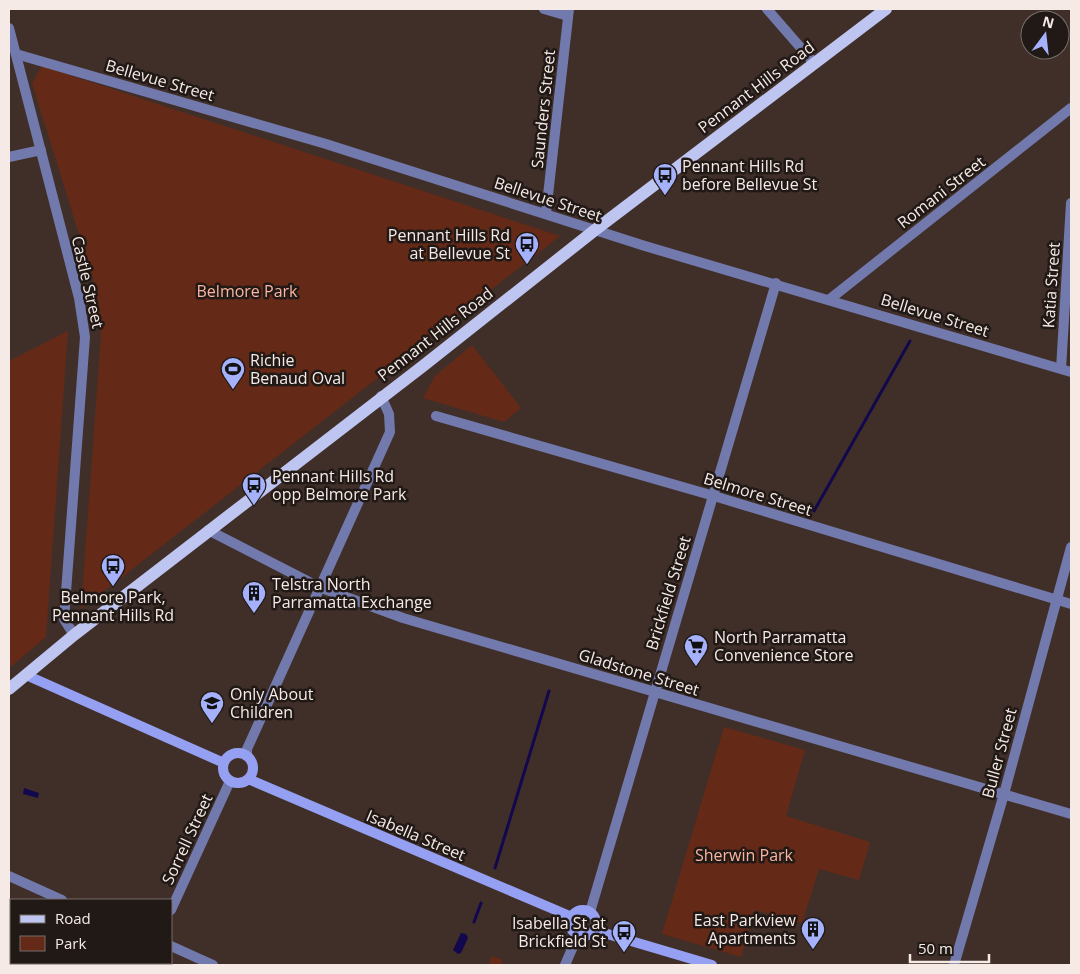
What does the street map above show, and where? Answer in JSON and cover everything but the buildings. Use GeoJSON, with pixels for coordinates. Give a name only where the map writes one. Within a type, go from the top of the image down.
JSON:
{"type":"FeatureCollection","features":[{"type":"Feature","properties":{"kind":"main road","name":"Pennant Hills Road"},"geometry":{"type":"LineString","coordinates":[[9,689],[74,635],[208,530],[381,396],[423,366],[595,230],[886,9]]}},
{"type":"Feature","properties":{"kind":"street"},"geometry":{"type":"LineString","coordinates":[[544,9],[569,12]]}},
{"type":"Feature","properties":{"kind":"street"},"geometry":{"type":"LineString","coordinates":[[767,9],[814,63]]}},
{"type":"Feature","properties":{"kind":"street","name":"Saunders Street"},"geometry":{"type":"LineString","coordinates":[[546,213],[569,12]]}},
{"type":"Feature","properties":{"kind":"street","name":"Castle Street"},"geometry":{"type":"LineString","coordinates":[[9,28],[79,298],[85,337],[64,619],[74,635]]}},
{"type":"Feature","properties":{"kind":"street","name":"Bellevue Street"},"geometry":{"type":"LineString","coordinates":[[16,54],[326,144],[595,230],[1071,372]]}},
{"type":"Feature","properties":{"kind":"street","name":"Romani Street"},"geometry":{"type":"LineString","coordinates":[[830,299],[1069,114]]}},
{"type":"Feature","properties":{"kind":"street"},"geometry":{"type":"LineString","coordinates":[[9,157],[41,150]]}},
{"type":"Feature","properties":{"kind":"street","name":"Katia Street"},"geometry":{"type":"LineString","coordinates":[[1061,369],[1071,203]]}},
{"type":"Feature","properties":{"kind":"street","name":"Brickfield Street"},"geometry":{"type":"LineString","coordinates":[[590,912],[776,283]]}},
{"type":"Feature","properties":{"kind":"street"},"geometry":{"type":"LineString","coordinates":[[247,756],[236,754],[224,763],[224,770],[230,781],[241,783],[248,779],[253,768],[247,756],[247,749],[390,432],[390,414],[381,396]]}},
{"type":"Feature","properties":{"kind":"street","name":"Belmore Street"},"geometry":{"type":"LineString","coordinates":[[436,416],[714,496],[1071,604]]}},
{"type":"Feature","properties":{"kind":"street","name":"Gladstone Street"},"geometry":{"type":"LineString","coordinates":[[208,530],[319,587],[404,618],[1071,814]]}},
{"type":"Feature","properties":{"kind":"street","name":"Buller Street"},"geometry":{"type":"LineString","coordinates":[[954,965],[1004,794],[1055,600],[1071,547]]}},
{"type":"Feature","properties":{"kind":"street"},"geometry":{"type":"LineString","coordinates":[[26,675],[224,763]]}},
{"type":"Feature","properties":{"kind":"street","name":"Isabella Street"},"geometry":{"type":"LineString","coordinates":[[248,779],[572,917]]}},
{"type":"Feature","properties":{"kind":"street","name":"Sorrell Street"},"geometry":{"type":"LineString","coordinates":[[172,908],[230,781]]}},
{"type":"Feature","properties":{"kind":"street"},"geometry":{"type":"LineString","coordinates":[[9,876],[60,899]]}},
{"type":"Feature","properties":{"kind":"street"},"geometry":{"type":"LineString","coordinates":[[578,912],[590,912],[595,918],[594,930],[587,936],[578,935],[572,930],[572,917],[578,912]]}},
{"type":"Feature","properties":{"kind":"street"},"geometry":{"type":"LineString","coordinates":[[594,930],[712,965]]}},
{"type":"Feature","properties":{"kind":"street"},"geometry":{"type":"LineString","coordinates":[[565,965],[578,935]]}},
{"type":"Feature","properties":{"kind":"street"},"geometry":{"type":"LineString","coordinates":[[172,946],[213,965]]}},
{"type":"Feature","properties":{"kind":"green space","name":"Belmore Park"},"geometry":{"type":"Polygon","coordinates":[[[42,66],[560,236],[81,609],[101,335],[96,289],[32,83],[42,66]]]}},
{"type":"Feature","properties":{"kind":"green space"},"geometry":{"type":"Polygon","coordinates":[[[68,331],[46,637],[9,668],[9,361],[68,331]]]}},
{"type":"Feature","properties":{"kind":"green space"},"geometry":{"type":"Polygon","coordinates":[[[472,345],[521,408],[504,422],[423,398],[435,376],[472,345]]]}},
{"type":"Feature","properties":{"kind":"green space","name":"Sherwin Park"},"geometry":{"type":"Polygon","coordinates":[[[724,727],[805,750],[786,816],[870,842],[859,880],[819,869],[802,923],[755,910],[741,957],[662,934],[724,727]]]}},
{"type":"Feature","properties":{"kind":"green space"},"geometry":{"type":"Polygon","coordinates":[[[492,956],[503,960],[501,965],[488,965],[492,956]]]}},
{"type":"Feature","properties":{"kind":"shaded area"},"geometry":{"type":"Polygon","coordinates":[[[24,788],[39,793],[38,798],[23,794],[24,788]]]}},
{"type":"Feature","properties":{"kind":"shaded area"},"geometry":{"type":"Polygon","coordinates":[[[461,933],[466,934],[468,938],[461,953],[458,954],[453,950],[461,933]]]}},
{"type":"Feature","properties":{"kind":"waterway"},"geometry":{"type":"LineString","coordinates":[[814,511],[910,341]]}},
{"type":"Feature","properties":{"kind":"waterway"},"geometry":{"type":"LineString","coordinates":[[495,868],[549,691]]}},
{"type":"Feature","properties":{"kind":"waterway"},"geometry":{"type":"LineString","coordinates":[[474,922],[481,903]]}},
{"type":"Feature","properties":{"kind":"place","name":"Pennant Hills Rd before Bellevue St"},"geometry":{"type":"Point","coordinates":[665,196]}},
{"type":"Feature","properties":{"kind":"place","name":"Pennant Hills Rd at Bellevue St"},"geometry":{"type":"Point","coordinates":[527,265]}},
{"type":"Feature","properties":{"kind":"place","name":"Richie Benaud Oval"},"geometry":{"type":"Point","coordinates":[233,390]}},
{"type":"Feature","properties":{"kind":"place","name":"Pennant Hills Rd opp Belmore Park"},"geometry":{"type":"Point","coordinates":[254,506]}},
{"type":"Feature","properties":{"kind":"place","name":"Belmore Park, Pennant Hills Rd"},"geometry":{"type":"Point","coordinates":[113,587]}},
{"type":"Feature","properties":{"kind":"place","name":"Telstra North Parramatta Exchange"},"geometry":{"type":"Point","coordinates":[254,614]}},
{"type":"Feature","properties":{"kind":"place","name":"North Parramatta Convenience Store"},"geometry":{"type":"Point","coordinates":[696,667]}},
{"type":"Feature","properties":{"kind":"place","name":"Only About Children"},"geometry":{"type":"Point","coordinates":[212,724]}},
{"type":"Feature","properties":{"kind":"place","name":"East Parkview Apartments"},"geometry":{"type":"Point","coordinates":[813,950]}},
{"type":"Feature","properties":{"kind":"place","name":"Isabella St at Brickfield St"},"geometry":{"type":"Point","coordinates":[624,953]}}]}
